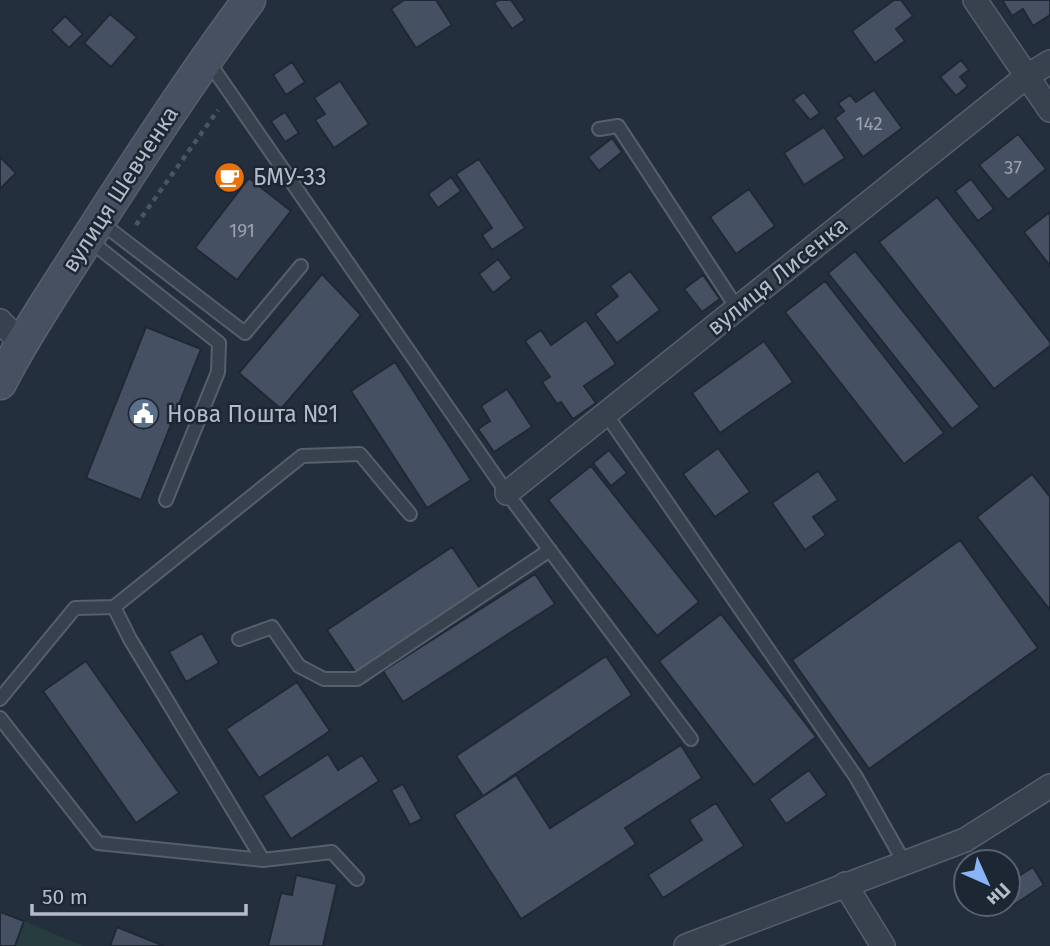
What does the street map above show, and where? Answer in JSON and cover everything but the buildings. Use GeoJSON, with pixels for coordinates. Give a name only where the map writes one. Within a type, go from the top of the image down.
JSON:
{"type":"FeatureCollection","features":[{"type":"Feature","properties":{"kind":"street","name":"вулиця Шевченка"},"geometry":{"type":"LineString","coordinates":[[0,383],[10,331],[94,230],[205,58],[249,0]]}},
{"type":"Feature","properties":{"kind":"street"},"geometry":{"type":"LineString","coordinates":[[975,0],[1050,110]]}},
{"type":"Feature","properties":{"kind":"street","name":"вулиця Лисенка"},"geometry":{"type":"LineString","coordinates":[[507,493],[1027,76],[1050,62]]}},
{"type":"Feature","properties":{"kind":"street"},"geometry":{"type":"LineString","coordinates":[[686,946],[965,840],[1050,786]]}},
{"type":"Feature","properties":{"kind":"street"},"geometry":{"type":"LineString","coordinates":[[845,884],[883,946]]}},
{"type":"Feature","properties":{"kind":"lane"},"geometry":{"type":"LineString","coordinates":[[205,58],[507,493],[691,739]]}},
{"type":"Feature","properties":{"kind":"lane"},"geometry":{"type":"LineString","coordinates":[[599,128],[618,127],[737,308]]}},
{"type":"Feature","properties":{"kind":"lane"},"geometry":{"type":"LineString","coordinates":[[94,230],[125,240],[246,333],[301,266]]}},
{"type":"Feature","properties":{"kind":"lane"},"geometry":{"type":"LineString","coordinates":[[94,230],[219,343],[218,372],[166,500]]}},
{"type":"Feature","properties":{"kind":"lane"},"geometry":{"type":"LineString","coordinates":[[606,414],[856,777],[904,862]]}},
{"type":"Feature","properties":{"kind":"lane"},"geometry":{"type":"LineString","coordinates":[[0,699],[75,608],[114,607],[302,456],[360,454],[410,514]]}},
{"type":"Feature","properties":{"kind":"lane"},"geometry":{"type":"LineString","coordinates":[[239,639],[272,627],[299,666],[324,679],[357,679],[550,550]]}},
{"type":"Feature","properties":{"kind":"lane"},"geometry":{"type":"LineString","coordinates":[[114,607],[130,639],[263,859]]}},
{"type":"Feature","properties":{"kind":"lane"},"geometry":{"type":"LineString","coordinates":[[0,718],[98,843],[263,859],[332,852],[357,879]]}},
{"type":"Feature","properties":{"kind":"path"},"geometry":{"type":"LineString","coordinates":[[125,240],[230,93]]}},
{"type":"Feature","properties":{"kind":"green space"},"geometry":{"type":"Polygon","coordinates":[[[24,921],[83,946],[15,946],[24,921]]]}},
{"type":"Feature","properties":{"kind":"place","name":"БМУ-33"},"geometry":{"type":"Point","coordinates":[230,177]}},
{"type":"Feature","properties":{"kind":"place","name":"Нова Пошта №1"},"geometry":{"type":"Point","coordinates":[144,414]}}]}
